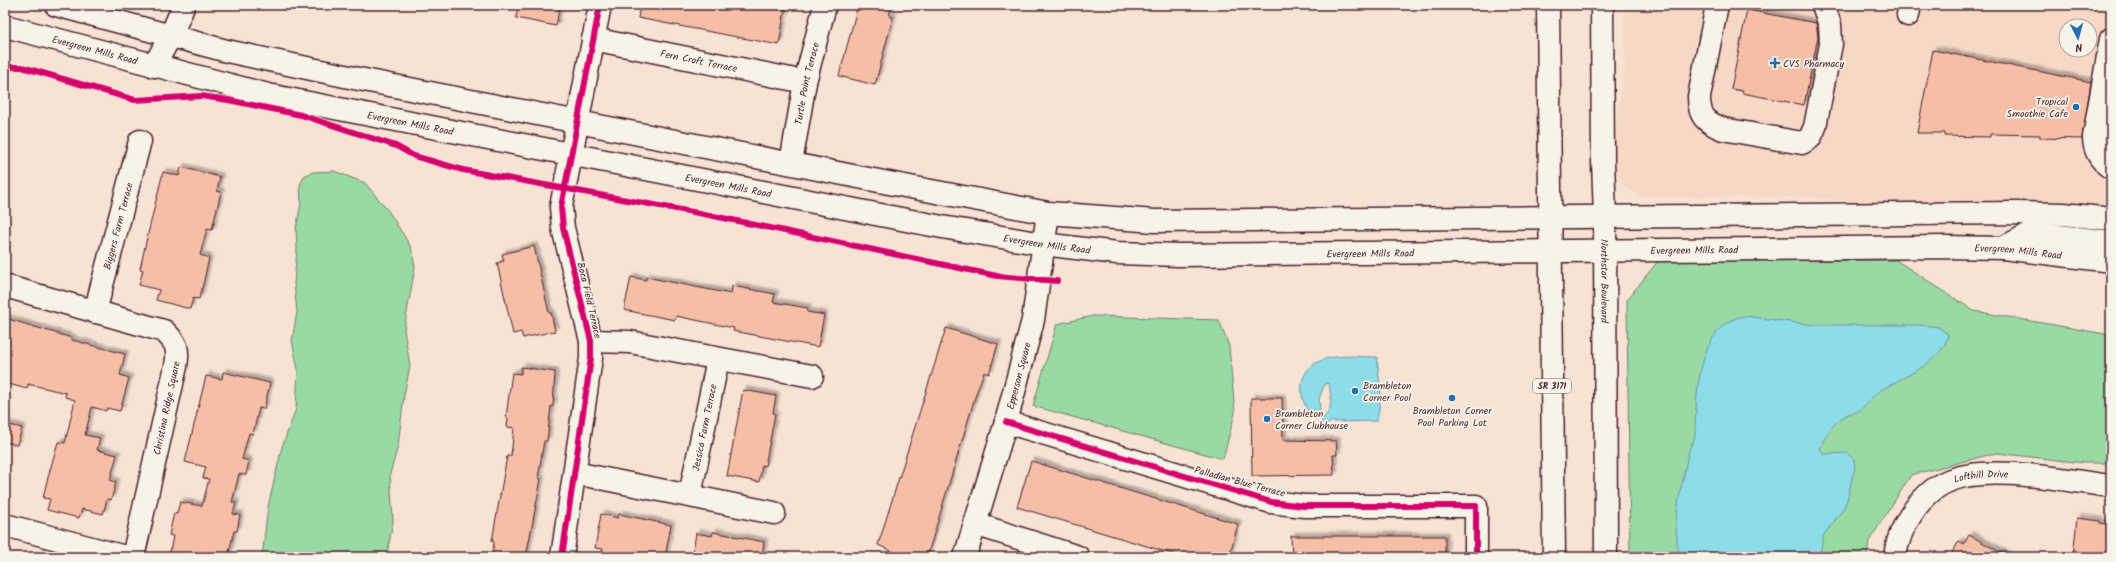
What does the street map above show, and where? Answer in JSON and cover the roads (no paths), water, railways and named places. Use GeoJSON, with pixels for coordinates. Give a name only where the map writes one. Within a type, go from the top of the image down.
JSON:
{"type":"FeatureCollection","features":[{"type":"Feature","properties":{"kind":"main road"},"geometry":{"type":"LineString","coordinates":[[56,5],[227,51],[359,79],[1048,213],[1154,221],[1550,216],[2017,213],[2064,214],[2111,219]]}},
{"type":"Feature","properties":{"kind":"main road"},"geometry":{"type":"LineString","coordinates":[[154,66],[171,35],[184,5]]}},
{"type":"Feature","properties":{"kind":"main road","name":"Boca Field Terrace"},"geometry":{"type":"LineString","coordinates":[[562,557],[589,376],[591,341],[563,228],[561,207],[600,5]]}},
{"type":"Feature","properties":{"kind":"main road","name":"Turtle Point Terrace"},"geometry":{"type":"LineString","coordinates":[[791,163],[805,82],[825,5]]}},
{"type":"Feature","properties":{"kind":"main road","name":"SR 3171"},"geometry":{"type":"LineString","coordinates":[[1548,5],[1554,557]]}},
{"type":"Feature","properties":{"kind":"main road","name":"Northstar Boulevard"},"geometry":{"type":"LineString","coordinates":[[1602,5],[1602,162],[1605,216],[1606,557]]}},
{"type":"Feature","properties":{"kind":"main road"},"geometry":{"type":"LineString","coordinates":[[1717,5],[1699,97],[1699,109],[1704,119],[1713,125],[1723,128],[1802,143],[1810,138],[1815,127],[1831,44],[1830,26],[1823,5]]}},
{"type":"Feature","properties":{"kind":"main road","name":"Evergreen Mills Road"},"geometry":{"type":"LineString","coordinates":[[5,26],[154,66],[268,94],[942,227],[1043,244],[1117,253],[1179,255],[1551,250],[2003,248],[2111,261]]}},
{"type":"Feature","properties":{"kind":"main road","name":"Fern Croft Terrace"},"geometry":{"type":"LineString","coordinates":[[593,39],[805,82]]}},
{"type":"Feature","properties":{"kind":"main road"},"geometry":{"type":"LineString","coordinates":[[2109,47],[2094,137],[2095,149],[2102,160],[2111,168]]}},
{"type":"Feature","properties":{"kind":"main road","name":"Biggers Farm Terrace"},"geometry":{"type":"LineString","coordinates":[[95,312],[140,141]]}},
{"type":"Feature","properties":{"kind":"main road","name":"Epperson Square"},"geometry":{"type":"LineString","coordinates":[[965,557],[1006,422],[1033,320],[1048,213]]}},
{"type":"Feature","properties":{"kind":"main road"},"geometry":{"type":"LineString","coordinates":[[2003,248],[2031,234],[2111,242]]}},
{"type":"Feature","properties":{"kind":"main road","name":"Christina Ridge Square"},"geometry":{"type":"LineString","coordinates":[[5,286],[164,331],[174,341],[178,354],[133,557]]}},
{"type":"Feature","properties":{"kind":"main road"},"geometry":{"type":"LineString","coordinates":[[591,341],[630,342],[812,376]]}},
{"type":"Feature","properties":{"kind":"main road","name":"Jessica Farm Terrace"},"geometry":{"type":"LineString","coordinates":[[690,495],[718,359]]}},
{"type":"Feature","properties":{"kind":"main road","name":"Palladian Blue Terrace"},"geometry":{"type":"LineString","coordinates":[[1006,422],[1271,502],[1304,506],[1476,506],[1476,557]]}},
{"type":"Feature","properties":{"kind":"main road","name":"Lofthill Drive"},"geometry":{"type":"LineString","coordinates":[[1895,557],[1897,542],[1908,518],[1920,501],[1946,482],[1970,475],[1998,472],[2111,486]]}},
{"type":"Feature","properties":{"kind":"main road"},"geometry":{"type":"LineString","coordinates":[[575,473],[774,513]]}},
{"type":"Feature","properties":{"kind":"main road"},"geometry":{"type":"LineString","coordinates":[[975,524],[1078,557]]}},
{"type":"Feature","properties":{"kind":"main road"},"geometry":{"type":"LineString","coordinates":[[5,525],[124,557]]}},
{"type":"Feature","properties":{"kind":"water"},"geometry":{"type":"Polygon","coordinates":[[[1745,316],[1814,325],[1924,325],[1938,327],[1948,334],[1945,344],[1939,353],[1930,361],[1877,393],[1863,408],[1857,412],[1848,414],[1838,420],[1827,434],[1820,449],[1824,454],[1847,453],[1854,459],[1855,467],[1844,508],[1823,536],[1820,557],[1679,557],[1676,528],[1679,498],[1689,451],[1695,437],[1696,401],[1702,364],[1708,347],[1717,332],[1729,322],[1745,316]]]}},
{"type":"Feature","properties":{"kind":"water","name":"Brambleton Corner Pool"},"geometry":{"type":"Polygon","coordinates":[[[1335,357],[1377,357],[1381,396],[1377,421],[1331,422],[1324,426],[1321,419],[1328,412],[1331,404],[1329,384],[1325,383],[1319,399],[1320,410],[1308,411],[1302,395],[1302,383],[1308,370],[1315,363],[1324,359],[1335,357]]]}},
{"type":"Feature","properties":{"kind":"place","name":"CVS Pharmacy"},"geometry":{"type":"Point","coordinates":[1775,63]}},
{"type":"Feature","properties":{"kind":"place","name":"Tropical Smoothie Cafe"},"geometry":{"type":"Point","coordinates":[2076,107]}},
{"type":"Feature","properties":{"kind":"place","name":"Brambleton Corner Pool"},"geometry":{"type":"Point","coordinates":[1355,391]}},
{"type":"Feature","properties":{"kind":"place","name":"Brambleton Corner Pool Parking Lot"},"geometry":{"type":"Point","coordinates":[1452,398]}},
{"type":"Feature","properties":{"kind":"place","name":"Brambleton Corner Clubhouse"},"geometry":{"type":"Point","coordinates":[1267,419]}}]}
